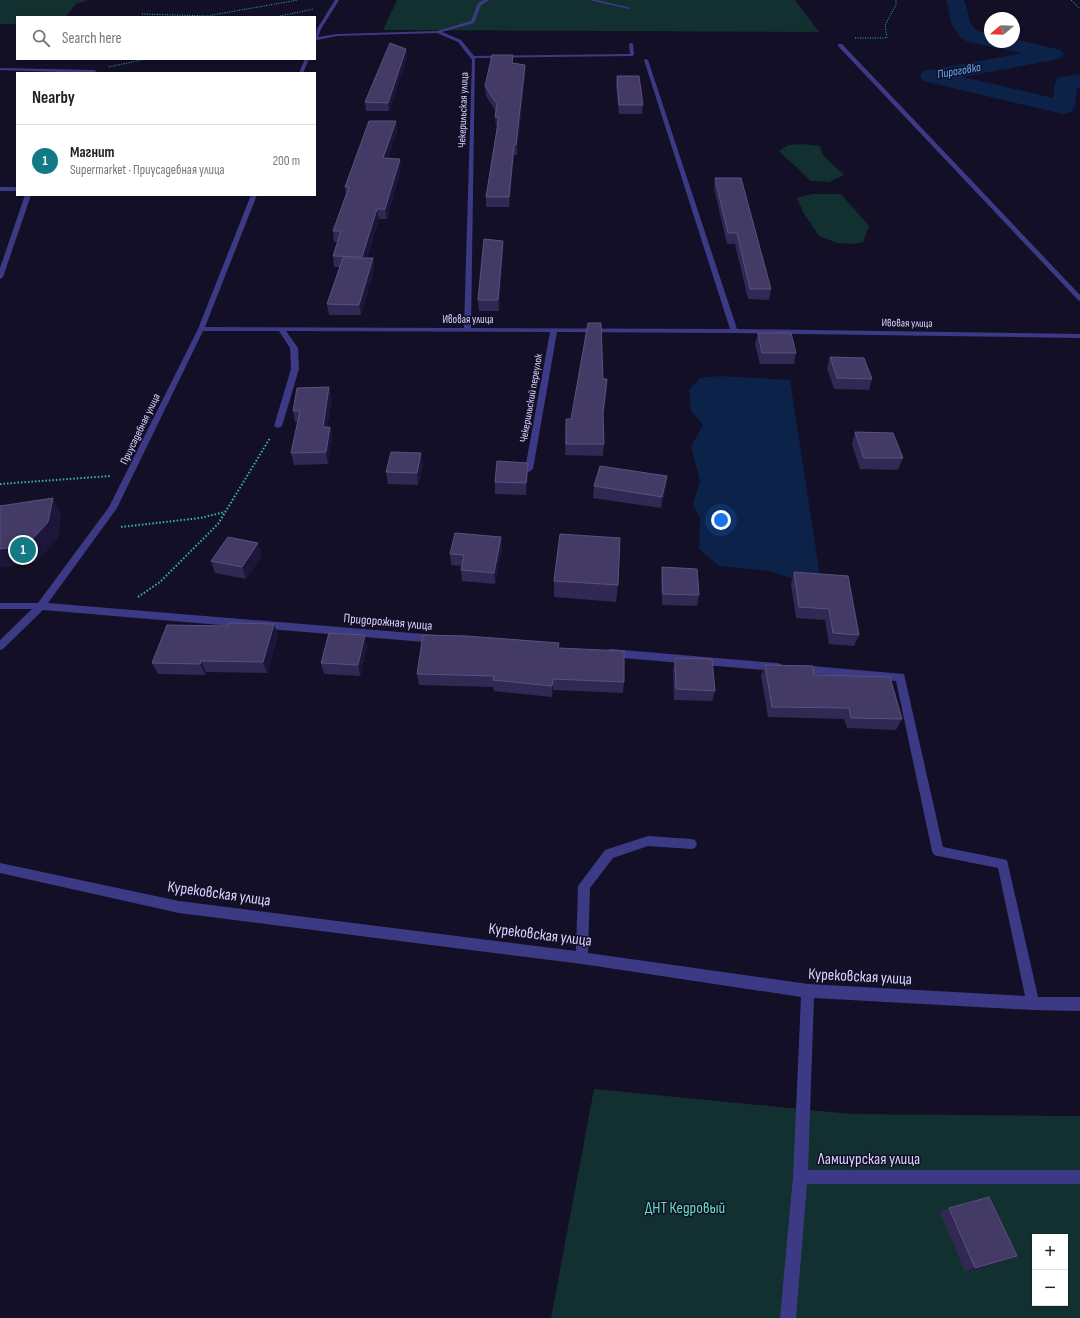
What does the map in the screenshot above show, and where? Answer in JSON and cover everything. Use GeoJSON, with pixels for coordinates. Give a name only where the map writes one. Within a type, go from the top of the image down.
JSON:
{"type":"FeatureCollection","features":[{"type":"Feature","properties":{"kind":"street"},"geometry":{"type":"LineString","coordinates":[[316,37],[319,29],[337,0]]}},
{"type":"Feature","properties":{"kind":"street"},"geometry":{"type":"LineString","coordinates":[[437,32],[473,22],[479,4],[487,0]]}},
{"type":"Feature","properties":{"kind":"street"},"geometry":{"type":"LineString","coordinates":[[591,0],[629,8]]}},
{"type":"Feature","properties":{"kind":"street","name":"Чекерильская улица"},"geometry":{"type":"LineString","coordinates":[[316,40],[337,35],[437,32],[453,36],[464,43],[473,57],[467,330]]}},
{"type":"Feature","properties":{"kind":"street"},"geometry":{"type":"LineString","coordinates":[[473,57],[632,55],[631,44]]}},
{"type":"Feature","properties":{"kind":"street"},"geometry":{"type":"LineString","coordinates":[[840,45],[1080,299]]}},
{"type":"Feature","properties":{"kind":"street"},"geometry":{"type":"LineString","coordinates":[[301,72],[307,60]]}},
{"type":"Feature","properties":{"kind":"street"},"geometry":{"type":"LineString","coordinates":[[646,60],[734,331]]}},
{"type":"Feature","properties":{"kind":"street"},"geometry":{"type":"LineString","coordinates":[[0,69],[93,72]]}},
{"type":"Feature","properties":{"kind":"street"},"geometry":{"type":"LineString","coordinates":[[0,189],[16,189]]}},
{"type":"Feature","properties":{"kind":"street"},"geometry":{"type":"LineString","coordinates":[[0,278],[28,196]]}},
{"type":"Feature","properties":{"kind":"street","name":"Приусадебная улица"},"geometry":{"type":"LineString","coordinates":[[0,646],[41,606],[113,508],[201,329],[254,196]]}},
{"type":"Feature","properties":{"kind":"street","name":"Ивовая улица"},"geometry":{"type":"LineString","coordinates":[[201,329],[734,331],[1080,336]]}},
{"type":"Feature","properties":{"kind":"street"},"geometry":{"type":"LineString","coordinates":[[278,426],[295,369],[294,348],[282,330]]}},
{"type":"Feature","properties":{"kind":"street","name":"Чекерильский переулок"},"geometry":{"type":"LineString","coordinates":[[529,469],[554,330]]}},
{"type":"Feature","properties":{"kind":"street","name":"Придорожная улица"},"geometry":{"type":"LineString","coordinates":[[0,606],[41,606],[447,640]]}},
{"type":"Feature","properties":{"kind":"street"},"geometry":{"type":"LineString","coordinates":[[598,652],[900,677],[938,851],[1003,864],[1033,1003]]}},
{"type":"Feature","properties":{"kind":"street"},"geometry":{"type":"LineString","coordinates":[[582,958],[584,886],[609,854],[648,841],[691,844]]}},
{"type":"Feature","properties":{"kind":"street","name":"Курековская улица"},"geometry":{"type":"LineString","coordinates":[[0,868],[179,907],[582,958],[808,991],[1033,1003],[1080,1004]]}},
{"type":"Feature","properties":{"kind":"street"},"geometry":{"type":"LineString","coordinates":[[800,1176],[808,991]]}},
{"type":"Feature","properties":{"kind":"street","name":"Ламшурская улица"},"geometry":{"type":"LineString","coordinates":[[788,1318],[800,1176],[1080,1177]]}},
{"type":"Feature","properties":{"kind":"path"},"geometry":{"type":"LineString","coordinates":[[142,14],[207,16],[298,0]]}},
{"type":"Feature","properties":{"kind":"path"},"geometry":{"type":"LineString","coordinates":[[840,45],[856,38],[888,38],[885,25],[896,5],[896,0]]}},
{"type":"Feature","properties":{"kind":"path"},"geometry":{"type":"LineString","coordinates":[[1071,0],[1080,9]]}},
{"type":"Feature","properties":{"kind":"path"},"geometry":{"type":"LineString","coordinates":[[280,16],[313,9],[332,8]]}},
{"type":"Feature","properties":{"kind":"path"},"geometry":{"type":"LineString","coordinates":[[93,72],[142,60]]}},
{"type":"Feature","properties":{"kind":"path"},"geometry":{"type":"LineString","coordinates":[[114,612],[160,582],[218,524],[278,426]]}},
{"type":"Feature","properties":{"kind":"path"},"geometry":{"type":"LineString","coordinates":[[0,484],[130,474]]}},
{"type":"Feature","properties":{"kind":"path"},"geometry":{"type":"LineString","coordinates":[[95,533],[123,527],[200,518],[225,512]]}},
{"type":"Feature","properties":{"kind":"green space"},"geometry":{"type":"Polygon","coordinates":[[[0,0],[88,0],[76,4],[66,16],[16,16],[16,24],[0,24],[0,0]]]}},
{"type":"Feature","properties":{"kind":"green space"},"geometry":{"type":"Polygon","coordinates":[[[397,0],[795,0],[819,32],[383,30],[397,0]]]}},
{"type":"Feature","properties":{"kind":"green space"},"geometry":{"type":"Polygon","coordinates":[[[803,144],[820,146],[823,155],[844,175],[829,182],[811,181],[779,151],[788,145],[803,144]]]}},
{"type":"Feature","properties":{"kind":"green space"},"geometry":{"type":"Polygon","coordinates":[[[812,194],[841,194],[869,226],[863,242],[853,244],[837,243],[819,236],[803,212],[797,198],[812,194]]]}},
{"type":"Feature","properties":{"kind":"green space","name":"ДНТ Кедровый"},"geometry":{"type":"Polygon","coordinates":[[[594,1089],[851,1114],[1080,1116],[1080,1318],[551,1318],[594,1089]]]}},
{"type":"Feature","properties":{"kind":"water"},"geometry":{"type":"Polygon","coordinates":[[[719,376],[790,380],[820,576],[804,582],[769,571],[719,566],[699,549],[700,519],[693,504],[700,481],[691,446],[703,425],[691,411],[689,390],[700,378],[719,376]]]}},
{"type":"Feature","properties":{"kind":"building"},"geometry":{"type":"Polygon","coordinates":[[[390,43],[406,49],[388,103],[365,102],[390,43]]]}},
{"type":"Feature","properties":{"kind":"building"},"geometry":{"type":"Polygon","coordinates":[[[492,55],[513,55],[512,63],[525,65],[516,145],[514,145],[509,197],[486,197],[499,117],[495,117],[497,104],[485,86],[492,55]]]}},
{"type":"Feature","properties":{"kind":"building"},"geometry":{"type":"Polygon","coordinates":[[[617,76],[639,76],[643,105],[619,105],[617,76]]]}},
{"type":"Feature","properties":{"kind":"building"},"geometry":{"type":"Polygon","coordinates":[[[369,121],[396,121],[383,158],[400,159],[385,209],[377,209],[362,257],[333,256],[341,231],[333,231],[349,187],[345,187],[369,121]]]}},
{"type":"Feature","properties":{"kind":"building"},"geometry":{"type":"Polygon","coordinates":[[[715,178],[741,178],[771,289],[750,289],[737,233],[728,233],[715,178]]]}},
{"type":"Feature","properties":{"kind":"building"},"geometry":{"type":"Polygon","coordinates":[[[484,239],[503,241],[498,300],[478,300],[484,239]]]}},
{"type":"Feature","properties":{"kind":"building"},"geometry":{"type":"Polygon","coordinates":[[[343,258],[373,258],[359,305],[327,304],[343,258]]]}},
{"type":"Feature","properties":{"kind":"building"},"geometry":{"type":"Polygon","coordinates":[[[588,323],[601,323],[603,379],[607,379],[603,412],[604,444],[566,444],[566,419],[571,419],[588,323]]]}},
{"type":"Feature","properties":{"kind":"building"},"geometry":{"type":"Polygon","coordinates":[[[758,333],[791,333],[796,353],[762,353],[758,333]]]}},
{"type":"Feature","properties":{"kind":"building"},"geometry":{"type":"Polygon","coordinates":[[[830,357],[864,358],[872,379],[837,378],[830,357]]]}},
{"type":"Feature","properties":{"kind":"building"},"geometry":{"type":"Polygon","coordinates":[[[329,387],[323,427],[330,427],[326,452],[291,453],[300,411],[293,411],[297,388],[329,387]]]}},
{"type":"Feature","properties":{"kind":"building"},"geometry":{"type":"Polygon","coordinates":[[[855,432],[893,433],[903,458],[864,458],[855,432]]]}},
{"type":"Feature","properties":{"kind":"building"},"geometry":{"type":"Polygon","coordinates":[[[391,452],[421,453],[417,473],[386,472],[391,452]]]}},
{"type":"Feature","properties":{"kind":"building"},"geometry":{"type":"Polygon","coordinates":[[[497,461],[528,463],[526,483],[495,482],[497,461]]]}},
{"type":"Feature","properties":{"kind":"building"},"geometry":{"type":"Polygon","coordinates":[[[600,466],[667,476],[662,497],[594,486],[600,466]]]}},
{"type":"Feature","properties":{"kind":"building"},"geometry":{"type":"Polygon","coordinates":[[[53,498],[48,522],[26,546],[0,549],[0,506],[53,498]]]}},
{"type":"Feature","properties":{"kind":"building"},"geometry":{"type":"Polygon","coordinates":[[[455,533],[501,537],[494,573],[461,570],[464,555],[450,554],[455,533]]]}},
{"type":"Feature","properties":{"kind":"building"},"geometry":{"type":"Polygon","coordinates":[[[560,534],[620,538],[618,585],[554,581],[560,534]]]}},
{"type":"Feature","properties":{"kind":"building"},"geometry":{"type":"Polygon","coordinates":[[[228,537],[258,543],[242,567],[211,561],[228,537]]]}},
{"type":"Feature","properties":{"kind":"building"},"geometry":{"type":"Polygon","coordinates":[[[662,567],[697,569],[699,595],[663,594],[662,567]]]}},
{"type":"Feature","properties":{"kind":"building"},"geometry":{"type":"Polygon","coordinates":[[[794,572],[848,576],[859,635],[833,633],[829,609],[799,607],[794,572]]]}},
{"type":"Feature","properties":{"kind":"building"},"geometry":{"type":"Polygon","coordinates":[[[228,623],[274,624],[263,662],[201,661],[200,664],[152,663],[167,625],[227,626],[228,623]]]}},
{"type":"Feature","properties":{"kind":"building"},"geometry":{"type":"Polygon","coordinates":[[[329,633],[365,635],[358,665],[321,663],[329,633]]]}},
{"type":"Feature","properties":{"kind":"building"},"geometry":{"type":"Polygon","coordinates":[[[423,635],[467,636],[559,643],[558,648],[624,651],[624,682],[553,679],[552,686],[493,680],[494,676],[417,674],[423,635]]]}},
{"type":"Feature","properties":{"kind":"building"},"geometry":{"type":"Polygon","coordinates":[[[675,658],[712,659],[715,691],[676,689],[675,658]]]}},
{"type":"Feature","properties":{"kind":"building"},"geometry":{"type":"Polygon","coordinates":[[[765,665],[813,666],[814,675],[890,677],[902,719],[851,718],[849,708],[772,707],[765,665]]]}},
{"type":"Feature","properties":{"kind":"building"},"geometry":{"type":"Polygon","coordinates":[[[989,1197],[1017,1256],[975,1268],[949,1208],[989,1197]]]}},
{"type":"Feature","properties":{"kind":"waterway","name":"Пироговка"},"geometry":{"type":"LineString","coordinates":[[955,0],[964,30],[971,36],[984,39]]}},
{"type":"Feature","properties":{"kind":"waterway","name":"Пироговка"},"geometry":{"type":"LineString","coordinates":[[1020,47],[1054,54],[931,76],[1063,107],[1066,83],[1080,81]]}},
{"type":"Feature","properties":{"kind":"place","name":"Магнит"},"geometry":{"type":"Point","coordinates":[23,550]}}]}
